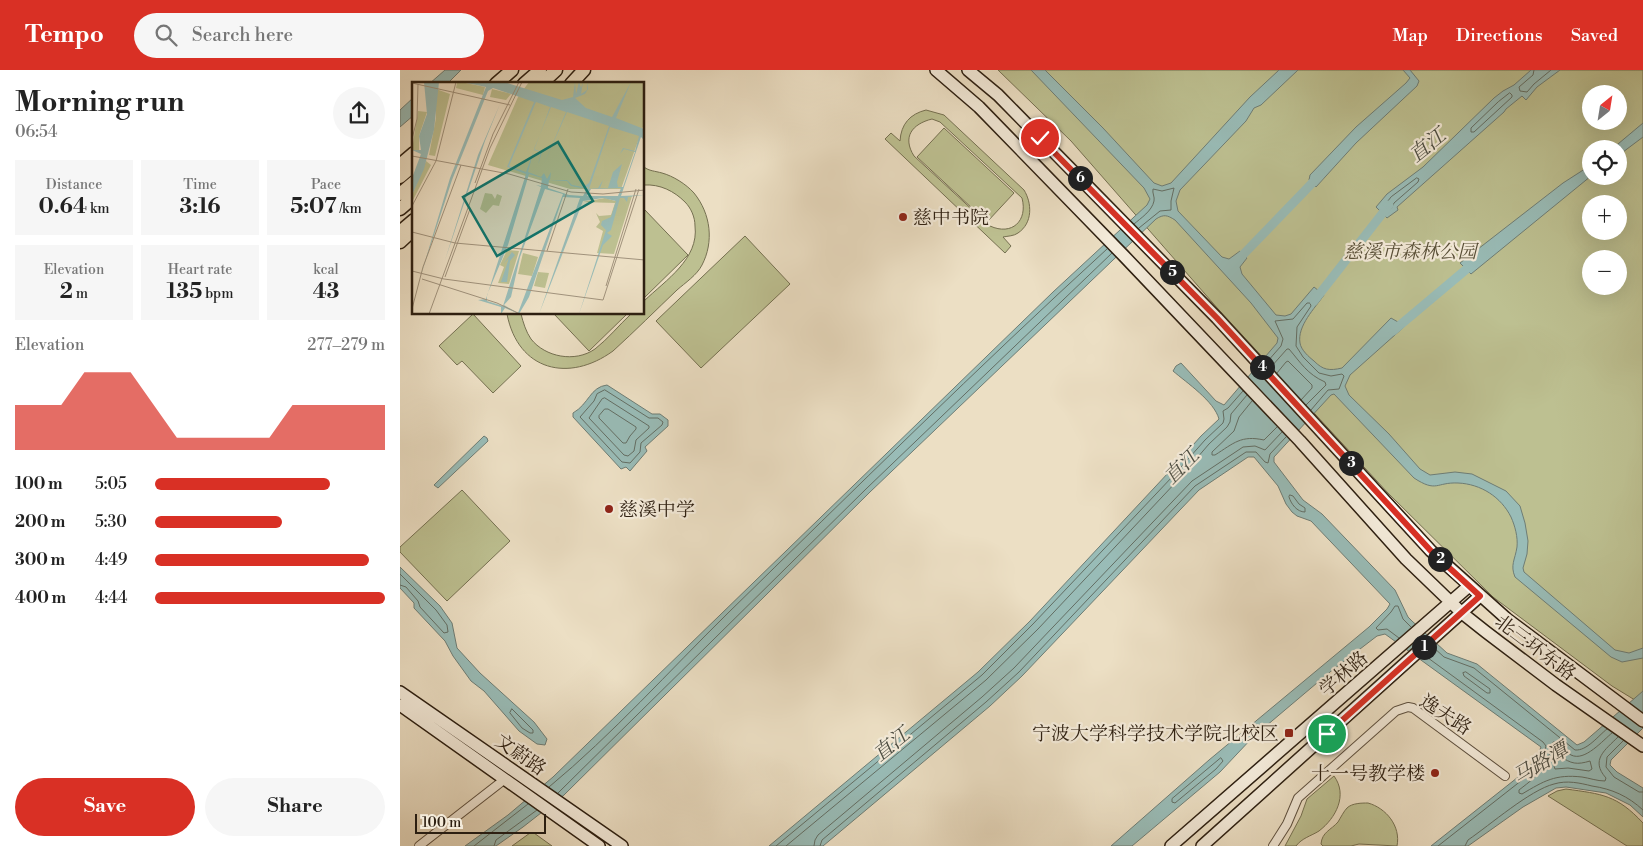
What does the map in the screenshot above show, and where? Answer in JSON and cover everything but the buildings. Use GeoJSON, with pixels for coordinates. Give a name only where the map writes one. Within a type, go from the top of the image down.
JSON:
{"type":"FeatureCollection","features":[{"type":"Feature","properties":{"kind":"main road"},"geometry":{"type":"LineString","coordinates":[[498,82],[512,70]]}},
{"type":"Feature","properties":{"kind":"main road"},"geometry":{"type":"LineString","coordinates":[[505,82],[518,70]]}},
{"type":"Feature","properties":{"kind":"main road"},"geometry":{"type":"LineString","coordinates":[[526,82],[540,70]]}},
{"type":"Feature","properties":{"kind":"main road"},"geometry":{"type":"LineString","coordinates":[[543,82],[556,70]]}},
{"type":"Feature","properties":{"kind":"main road"},"geometry":{"type":"LineString","coordinates":[[571,82],[583,70]]}},
{"type":"Feature","properties":{"kind":"main road","name":"北三环东路"},"geometry":{"type":"LineString","coordinates":[[936,70],[980,107],[1300,441],[1406,559],[1462,613],[1641,745]]}},
{"type":"Feature","properties":{"kind":"main road","name":"北三环东路"},"geometry":{"type":"LineString","coordinates":[[968,70],[998,95],[1217,318],[1431,551],[1530,638],[1643,721]]}},
{"type":"Feature","properties":{"kind":"main road"},"geometry":{"type":"LineString","coordinates":[[400,165],[412,155]]}},
{"type":"Feature","properties":{"kind":"main road"},"geometry":{"type":"LineString","coordinates":[[400,177],[412,167]]}},
{"type":"Feature","properties":{"kind":"main road"},"geometry":{"type":"LineString","coordinates":[[400,194],[412,184]]}},
{"type":"Feature","properties":{"kind":"main road"},"geometry":{"type":"LineString","coordinates":[[400,209],[412,199]]}},
{"type":"Feature","properties":{"kind":"main road"},"geometry":{"type":"LineString","coordinates":[[400,232],[412,222]]}},
{"type":"Feature","properties":{"kind":"main road"},"geometry":{"type":"LineString","coordinates":[[400,242],[412,232]]}},
{"type":"Feature","properties":{"kind":"main road","name":"学林路"},"geometry":{"type":"LineString","coordinates":[[1171,846],[1469,586]]}},
{"type":"Feature","properties":{"kind":"main road","name":"学林路"},"geometry":{"type":"LineString","coordinates":[[1202,846],[1480,596]]}},
{"type":"Feature","properties":{"kind":"main road","name":"文蔚路"},"geometry":{"type":"LineString","coordinates":[[400,692],[622,846]]}},
{"type":"Feature","properties":{"kind":"main road","name":"文蔚路"},"geometry":{"type":"LineString","coordinates":[[400,705],[599,846]]}},
{"type":"Feature","properties":{"kind":"street","name":"逸夫路"},"geometry":{"type":"LineString","coordinates":[[1273,846],[1287,824],[1298,798],[1396,710],[1408,707],[1413,708],[1505,776]]}},
{"type":"Feature","properties":{"kind":"street"},"geometry":{"type":"LineString","coordinates":[[419,846],[505,779]]}},
{"type":"Feature","properties":{"kind":"green space","name":"慈溪市森林公园"},"geometry":{"type":"Polygon","coordinates":[[[998,70],[1643,70],[1643,705],[1612,686],[1493,597],[1388,493],[1219,310],[1071,141],[998,70]]]}},
{"type":"Feature","properties":{"kind":"green space"},"geometry":{"type":"Polygon","coordinates":[[[926,110],[944,115],[1024,190],[1029,201],[1029,218],[1023,229],[1018,233],[1003,237],[1011,246],[1005,253],[885,139],[891,133],[900,141],[904,125],[911,117],[926,110]],[[932,119],[914,128],[909,137],[909,143],[914,156],[990,226],[998,229],[1011,228],[1020,220],[1023,213],[1022,198],[940,122],[932,119]]]}},
{"type":"Feature","properties":{"kind":"green space"},"geometry":{"type":"Polygon","coordinates":[[[944,128],[1014,193],[987,222],[917,157],[944,128]]]}},
{"type":"Feature","properties":{"kind":"green space"},"geometry":{"type":"Polygon","coordinates":[[[645,168],[666,174],[679,181],[691,190],[700,201],[707,219],[709,238],[706,256],[700,269],[613,351],[596,361],[579,367],[563,368],[548,366],[534,359],[522,348],[513,333],[507,315],[521,315],[529,336],[544,350],[561,356],[579,356],[600,345],[630,315],[645,315],[645,300],[671,277],[686,259],[692,249],[695,238],[695,223],[692,213],[685,202],[676,195],[656,186],[645,185],[645,168]]]}},
{"type":"Feature","properties":{"kind":"green space"},"geometry":{"type":"Polygon","coordinates":[[[645,210],[688,255],[645,297],[645,210]]]}},
{"type":"Feature","properties":{"kind":"green space"},"geometry":{"type":"Polygon","coordinates":[[[745,236],[790,284],[701,368],[656,321],[745,236]]]}},
{"type":"Feature","properties":{"kind":"green space"},"geometry":{"type":"Polygon","coordinates":[[[474,315],[521,366],[493,393],[462,361],[457,365],[439,346],[474,315]]]}},
{"type":"Feature","properties":{"kind":"green space"},"geometry":{"type":"Polygon","coordinates":[[[555,315],[626,315],[589,351],[555,315]]]}},
{"type":"Feature","properties":{"kind":"green space"},"geometry":{"type":"Polygon","coordinates":[[[462,490],[510,541],[447,601],[400,552],[400,547],[462,490]]]}},
{"type":"Feature","properties":{"kind":"green space"},"geometry":{"type":"Polygon","coordinates":[[[1334,776],[1340,791],[1340,798],[1335,813],[1319,831],[1296,846],[1285,846],[1301,816],[1307,799],[1334,776]]]}},
{"type":"Feature","properties":{"kind":"green space"},"geometry":{"type":"Polygon","coordinates":[[[1566,789],[1590,792],[1617,801],[1643,823],[1643,846],[1627,846],[1548,796],[1566,789]]]}},
{"type":"Feature","properties":{"kind":"green space"},"geometry":{"type":"Polygon","coordinates":[[[1368,803],[1381,809],[1391,819],[1397,832],[1397,846],[1359,844],[1351,846],[1323,846],[1321,844],[1325,834],[1338,822],[1349,806],[1368,803]]]}},
{"type":"Feature","properties":{"kind":"green space"},"geometry":{"type":"Polygon","coordinates":[[[530,833],[534,833],[552,846],[512,846],[530,833]]]}},
{"type":"Feature","properties":{"kind":"water"},"geometry":{"type":"Polygon","coordinates":[[[445,70],[461,70],[449,82],[431,82],[445,70]]]}},
{"type":"Feature","properties":{"kind":"water","name":"马路潭"},"geometry":{"type":"Polygon","coordinates":[[[1031,70],[1045,70],[1154,183],[1162,186],[1171,183],[1250,97],[1279,70],[1298,70],[1261,105],[1254,108],[1246,121],[1180,190],[1176,201],[1178,211],[1222,257],[1229,259],[1240,251],[1247,258],[1240,267],[1242,274],[1276,315],[1285,316],[1291,314],[1314,287],[1324,295],[1304,324],[1300,337],[1300,343],[1304,351],[1323,368],[1342,368],[1391,318],[1405,326],[1350,375],[1345,386],[1349,395],[1389,434],[1420,469],[1430,475],[1455,472],[1472,474],[1506,491],[1520,506],[1525,523],[1528,541],[1523,568],[1524,572],[1615,650],[1629,653],[1643,648],[1643,658],[1622,662],[1611,657],[1515,577],[1513,566],[1517,547],[1516,532],[1512,520],[1502,503],[1489,493],[1475,486],[1451,483],[1432,486],[1414,478],[1334,394],[1274,457],[1274,462],[1303,500],[1322,514],[1395,590],[1408,617],[1412,621],[1447,653],[1477,664],[1577,745],[1584,742],[1643,691],[1643,728],[1611,760],[1610,765],[1617,772],[1643,788],[1643,817],[1630,805],[1606,793],[1566,787],[1556,788],[1523,807],[1468,846],[1431,846],[1527,770],[1537,757],[1541,747],[1385,634],[1377,636],[1330,672],[1253,737],[1220,772],[1132,846],[1111,846],[1209,760],[1369,627],[1390,604],[1311,521],[1292,512],[1278,486],[1254,457],[1248,457],[1199,490],[1022,676],[990,706],[823,846],[769,846],[978,672],[1030,621],[1201,436],[1219,419],[1206,399],[1173,371],[1176,366],[1181,363],[1216,401],[1224,405],[1277,343],[1278,338],[1251,303],[1175,220],[1168,216],[1163,216],[1156,219],[870,492],[564,795],[496,846],[465,846],[508,815],[553,777],[1053,292],[1147,205],[1150,199],[1144,188],[1031,70]]]}},
{"type":"Feature","properties":{"kind":"water"},"geometry":{"type":"Polygon","coordinates":[[[1403,70],[1410,70],[1419,81],[1417,86],[1356,143],[1316,187],[1309,180],[1310,175],[1356,127],[1406,83],[1410,78],[1403,70]]]}},
{"type":"Feature","properties":{"kind":"water"},"geometry":{"type":"Polygon","coordinates":[[[1531,70],[1560,70],[1537,87],[1526,100],[1522,96],[1506,109],[1397,207],[1398,210],[1387,218],[1376,207],[1387,194],[1423,167],[1494,98],[1514,85],[1531,70]]]}},
{"type":"Feature","properties":{"kind":"water"},"geometry":{"type":"Polygon","coordinates":[[[412,99],[412,117],[400,127],[400,110],[412,99]]]}},
{"type":"Feature","properties":{"kind":"water"},"geometry":{"type":"Polygon","coordinates":[[[1643,123],[1643,137],[1627,149],[1627,140],[1623,140],[1643,123]]]}},
{"type":"Feature","properties":{"kind":"water"},"geometry":{"type":"Polygon","coordinates":[[[1582,171],[1582,183],[1471,274],[1460,263],[1563,183],[1582,171]]]}},
{"type":"Feature","properties":{"kind":"water"},"geometry":{"type":"Polygon","coordinates":[[[607,385],[652,414],[660,414],[668,420],[668,426],[645,447],[647,451],[630,471],[626,467],[621,469],[573,417],[573,413],[583,405],[593,392],[601,386],[607,385]]]}},
{"type":"Feature","properties":{"kind":"water"},"geometry":{"type":"Polygon","coordinates":[[[484,436],[488,441],[438,488],[434,485],[484,436]]]}},
{"type":"Feature","properties":{"kind":"water"},"geometry":{"type":"Polygon","coordinates":[[[400,567],[440,606],[452,623],[457,648],[480,673],[534,722],[547,739],[545,745],[537,744],[519,731],[484,691],[471,681],[445,641],[414,608],[414,603],[400,588],[400,567]]]}},
{"type":"Feature","properties":{"kind":"waterway"},"geometry":{"type":"LineString","coordinates":[[1235,263],[1320,175]]}},
{"type":"Feature","properties":{"kind":"waterway","name":"直江"},"geometry":{"type":"LineString","coordinates":[[1314,301],[1389,205]]}},
{"type":"Feature","properties":{"kind":"waterway"},"geometry":{"type":"LineString","coordinates":[[1393,331],[1475,262]]}},
{"type":"Feature","properties":{"kind":"place","name":"慈中书院"},"geometry":{"type":"Point","coordinates":[903,217]}},
{"type":"Feature","properties":{"kind":"place","name":"慈溪中学"},"geometry":{"type":"Point","coordinates":[609,509]}},
{"type":"Feature","properties":{"kind":"place","name":"宁波大学科学技术学院北校区"},"geometry":{"type":"Point","coordinates":[1289,733]}},
{"type":"Feature","properties":{"kind":"place","name":"十一号教学楼"},"geometry":{"type":"Point","coordinates":[1435,773]}},
{"type":"Feature","properties":{"kind":"route"},"geometry":{"type":"LineString","coordinates":[[1040,138],[1217,318],[1431,551],[1480,596],[1327,734]]}}]}
